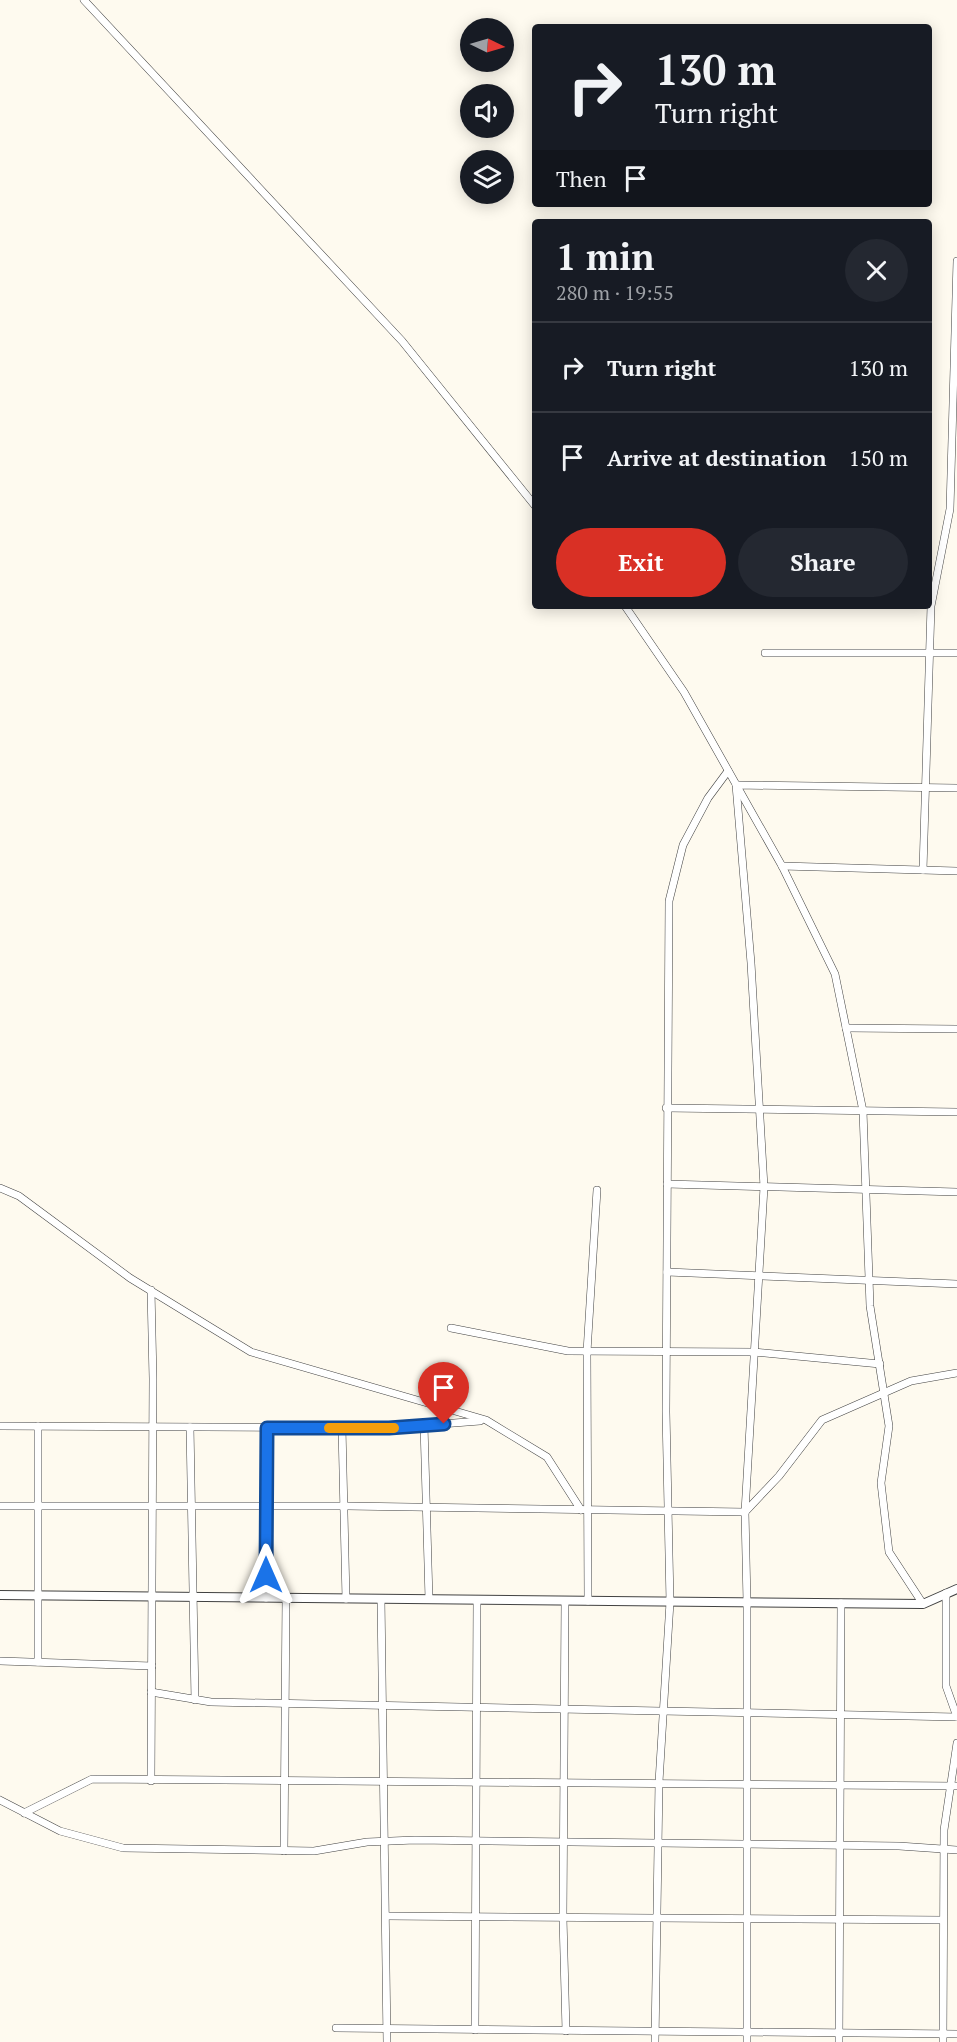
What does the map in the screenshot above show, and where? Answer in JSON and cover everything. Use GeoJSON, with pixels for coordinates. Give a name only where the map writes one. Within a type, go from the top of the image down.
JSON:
{"type":"FeatureCollection","features":[{"type":"Feature","properties":{"kind":"street"},"geometry":{"type":"LineString","coordinates":[[84,0],[402,341],[532,502]]}},
{"type":"Feature","properties":{"kind":"street"},"geometry":{"type":"LineString","coordinates":[[932,601],[950,509],[957,261]]}},
{"type":"Feature","properties":{"kind":"street"},"geometry":{"type":"LineString","coordinates":[[627,609],[684,692],[782,866],[835,974],[862,1111],[870,1306],[889,1426],[881,1483],[889,1552],[923,1604]]}},
{"type":"Feature","properties":{"kind":"street"},"geometry":{"type":"LineString","coordinates":[[923,870],[931,609]]}},
{"type":"Feature","properties":{"kind":"street"},"geometry":{"type":"LineString","coordinates":[[765,652],[957,653]]}},
{"type":"Feature","properties":{"kind":"street"},"geometry":{"type":"LineString","coordinates":[[655,2042],[659,1785],[670,1602],[666,1353],[669,901],[683,845],[708,798],[728,771]]}},
{"type":"Feature","properties":{"kind":"street"},"geometry":{"type":"LineString","coordinates":[[736,785],[957,788]]}},
{"type":"Feature","properties":{"kind":"street"},"geometry":{"type":"LineString","coordinates":[[736,785],[764,1187],[744,1512],[747,1602],[747,2042]]}},
{"type":"Feature","properties":{"kind":"street"},"geometry":{"type":"LineString","coordinates":[[782,866],[957,871]]}},
{"type":"Feature","properties":{"kind":"street"},"geometry":{"type":"LineString","coordinates":[[846,1028],[957,1029]]}},
{"type":"Feature","properties":{"kind":"street"},"geometry":{"type":"LineString","coordinates":[[666,1108],[957,1112]]}},
{"type":"Feature","properties":{"kind":"street"},"geometry":{"type":"LineString","coordinates":[[667,1184],[957,1192]]}},
{"type":"Feature","properties":{"kind":"street"},"geometry":{"type":"LineString","coordinates":[[0,1188],[19,1196],[151,1290],[251,1352],[486,1420],[547,1457],[584,1510]]}},
{"type":"Feature","properties":{"kind":"street"},"geometry":{"type":"LineString","coordinates":[[588,1601],[584,1510],[587,1352],[597,1190]]}},
{"type":"Feature","properties":{"kind":"street"},"geometry":{"type":"LineString","coordinates":[[667,1272],[957,1284]]}},
{"type":"Feature","properties":{"kind":"street"},"geometry":{"type":"LineString","coordinates":[[150,1781],[153,1427],[151,1290]]}},
{"type":"Feature","properties":{"kind":"street"},"geometry":{"type":"LineString","coordinates":[[451,1328],[568,1351],[754,1352],[880,1364]]}},
{"type":"Feature","properties":{"kind":"street"},"geometry":{"type":"LineString","coordinates":[[0,1506],[344,1506],[744,1512],[779,1476],[822,1420],[911,1381],[957,1373]]}},
{"type":"Feature","properties":{"kind":"street"},"geometry":{"type":"LineString","coordinates":[[0,1426],[342,1428],[486,1420]]}},
{"type":"Feature","properties":{"kind":"street"},"geometry":{"type":"LineString","coordinates":[[424,1425],[429,1599]]}},
{"type":"Feature","properties":{"kind":"street"},"geometry":{"type":"LineString","coordinates":[[38,1426],[38,1662]]}},
{"type":"Feature","properties":{"kind":"street"},"geometry":{"type":"LineString","coordinates":[[190,1427],[195,1700]]}},
{"type":"Feature","properties":{"kind":"street"},"geometry":{"type":"LineString","coordinates":[[266,1598],[267,1428]]}},
{"type":"Feature","properties":{"kind":"street"},"geometry":{"type":"LineString","coordinates":[[342,1428],[346,1599]]}},
{"type":"Feature","properties":{"kind":"street"},"geometry":{"type":"LineString","coordinates":[[0,1595],[923,1604],[957,1588]]}},
{"type":"Feature","properties":{"kind":"street"},"geometry":{"type":"LineString","coordinates":[[152,1692],[195,1700],[285,1704],[957,1717],[946,1686],[946,1593]]}},
{"type":"Feature","properties":{"kind":"street"},"geometry":{"type":"LineString","coordinates":[[284,1851],[286,1598]]}},
{"type":"Feature","properties":{"kind":"street"},"geometry":{"type":"LineString","coordinates":[[381,1599],[387,2042]]}},
{"type":"Feature","properties":{"kind":"street"},"geometry":{"type":"LineString","coordinates":[[476,2030],[477,1600]]}},
{"type":"Feature","properties":{"kind":"street"},"geometry":{"type":"LineString","coordinates":[[565,1601],[563,1918],[566,2031]]}},
{"type":"Feature","properties":{"kind":"street"},"geometry":{"type":"LineString","coordinates":[[839,2042],[842,1603]]}},
{"type":"Feature","properties":{"kind":"street"},"geometry":{"type":"LineString","coordinates":[[0,1661],[152,1666]]}},
{"type":"Feature","properties":{"kind":"street"},"geometry":{"type":"LineString","coordinates":[[943,2038],[943,1849],[954,1786],[957,1743]]}},
{"type":"Feature","properties":{"kind":"street"},"geometry":{"type":"LineString","coordinates":[[24,1813],[92,1779],[954,1786]]}},
{"type":"Feature","properties":{"kind":"street"},"geometry":{"type":"LineString","coordinates":[[0,1800],[60,1831],[123,1848],[314,1851],[386,1841],[840,1846],[957,1850]]}},
{"type":"Feature","properties":{"kind":"street"},"geometry":{"type":"LineString","coordinates":[[386,1916],[943,1920]]}},
{"type":"Feature","properties":{"kind":"street"},"geometry":{"type":"LineString","coordinates":[[336,2028],[839,2033],[943,2038],[957,2034]]}},
{"type":"Feature","properties":{"kind":"slow traffic"},"geometry":{"type":"LineString","coordinates":[[329,1428],[394,1428]]}},
{"type":"Feature","properties":{"kind":"route"},"geometry":{"type":"LineString","coordinates":[[266,1575],[267,1428],[389,1428],[444,1424]]}}]}
